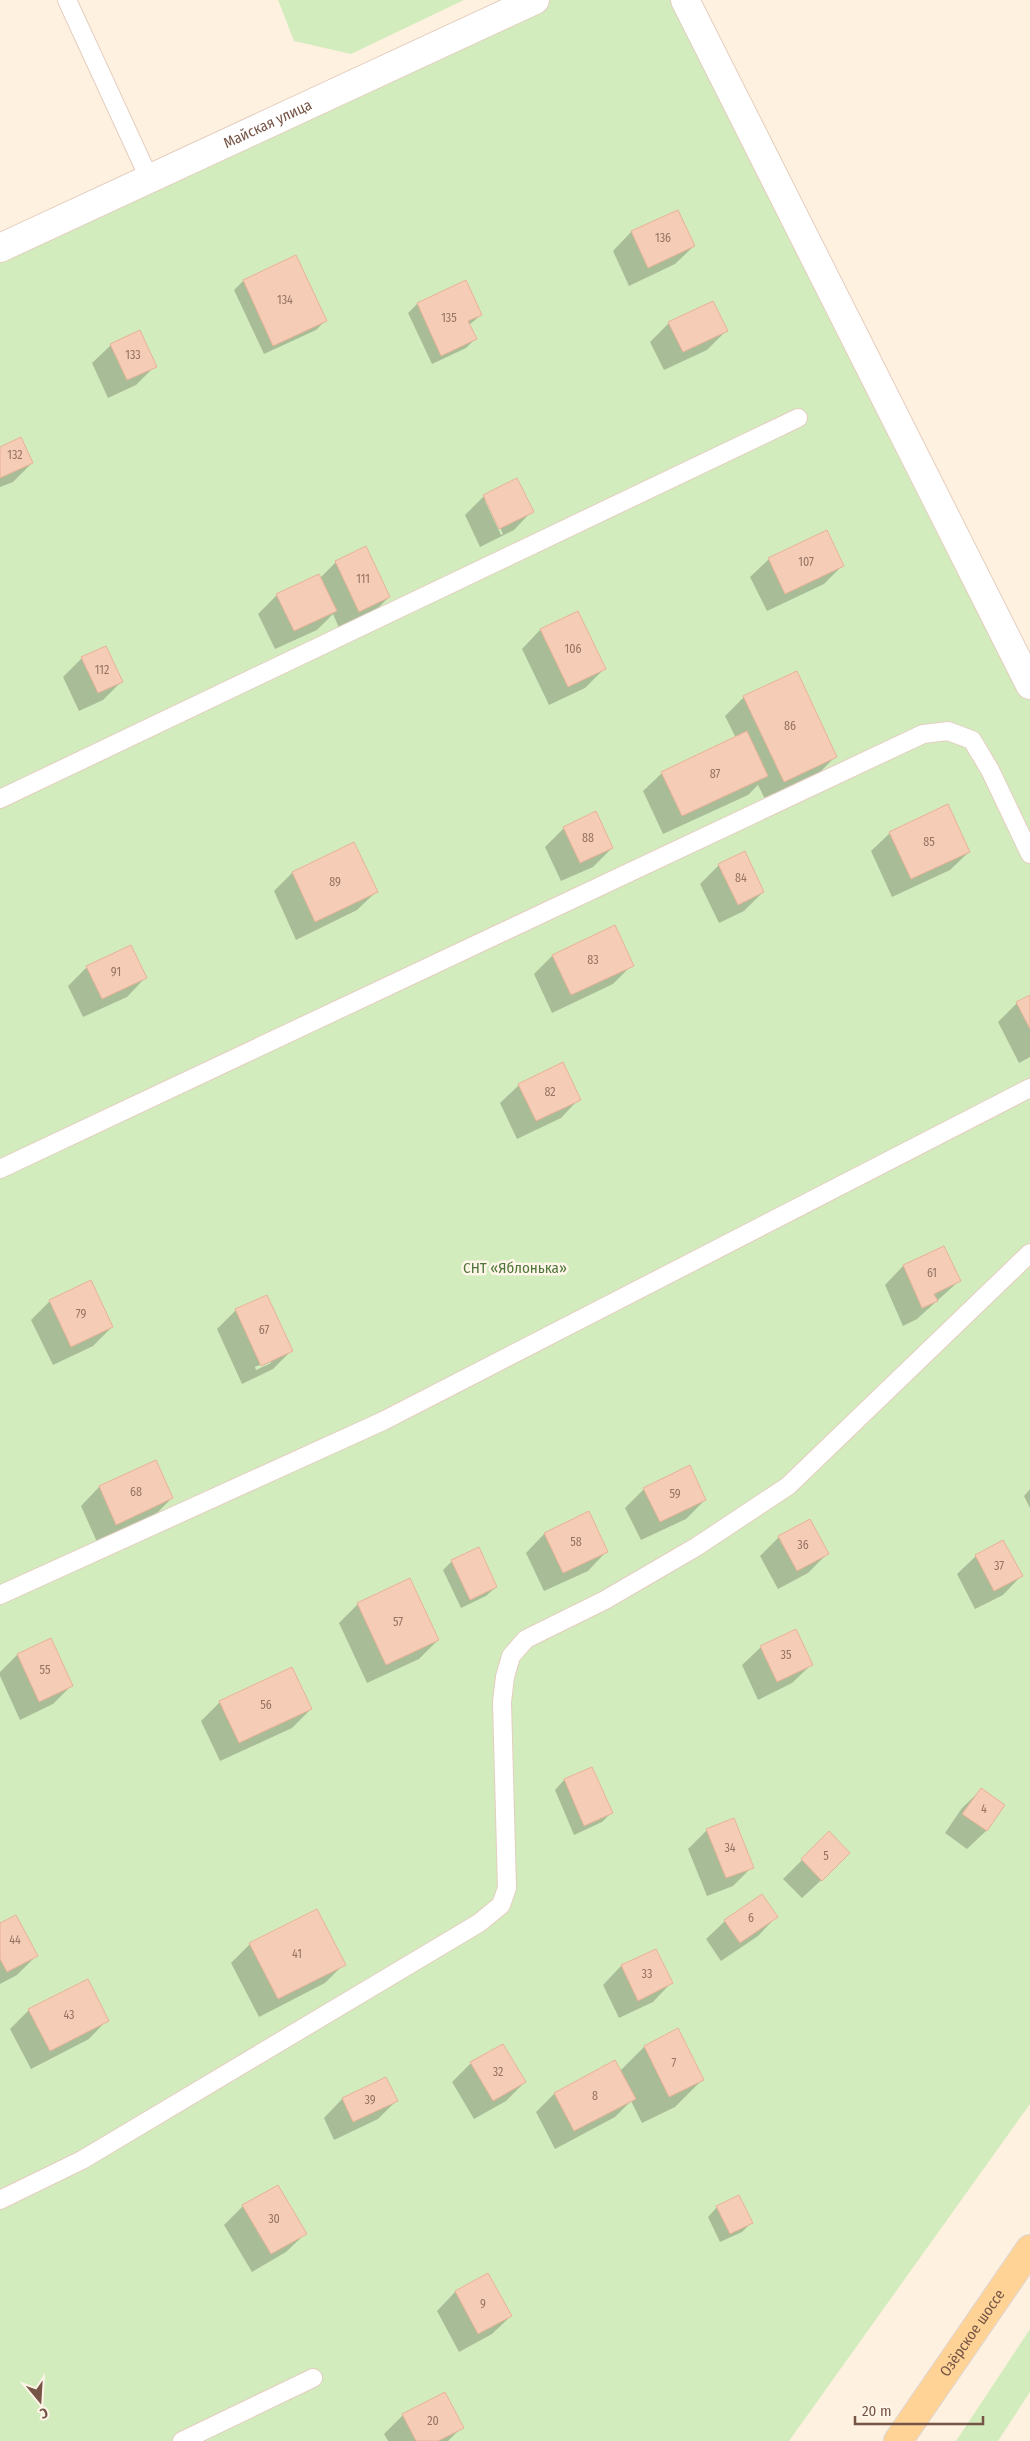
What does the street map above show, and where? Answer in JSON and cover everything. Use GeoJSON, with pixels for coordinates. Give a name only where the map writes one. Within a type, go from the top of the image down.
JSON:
{"type":"FeatureCollection","features":[{"type":"Feature","properties":{"kind":"main road","name":"Озёрское шоссе"},"geometry":{"type":"LineString","coordinates":[[898,2441],[1030,2249]]}},
{"type":"Feature","properties":{"kind":"street","name":"Майская улица"},"geometry":{"type":"LineString","coordinates":[[0,248],[535,0]]}},
{"type":"Feature","properties":{"kind":"street"},"geometry":{"type":"LineString","coordinates":[[685,0],[1030,685]]}},
{"type":"Feature","properties":{"kind":"lane"},"geometry":{"type":"LineString","coordinates":[[67,0],[149,178]]}},
{"type":"Feature","properties":{"kind":"lane"},"geometry":{"type":"LineString","coordinates":[[0,799],[798,418]]}},
{"type":"Feature","properties":{"kind":"lane"},"geometry":{"type":"LineString","coordinates":[[0,1169],[923,734],[948,731],[972,740],[990,770],[1030,854]]}},
{"type":"Feature","properties":{"kind":"lane"},"geometry":{"type":"LineString","coordinates":[[0,1595],[383,1421],[1030,1088]]}},
{"type":"Feature","properties":{"kind":"lane"},"geometry":{"type":"LineString","coordinates":[[0,2200],[82,2160],[479,1923],[501,1905],[507,1888],[502,1702],[505,1677],[511,1656],[526,1639],[605,1600],[696,1547],[788,1486],[1030,1252]]}},
{"type":"Feature","properties":{"kind":"lane"},"geometry":{"type":"LineString","coordinates":[[182,2441],[314,2378]]}},
{"type":"Feature","properties":{"kind":"green space"},"geometry":{"type":"Polygon","coordinates":[[[278,0],[464,0],[351,54],[294,41],[278,0]]]}},
{"type":"Feature","properties":{"kind":"green space","name":"СНТ «Яблонька»"},"geometry":{"type":"Polygon","coordinates":[[[535,0],[685,0],[1030,685],[1030,2104],[789,2441],[0,2441],[0,248],[535,0]]]}},
{"type":"Feature","properties":{"kind":"green space"},"geometry":{"type":"Polygon","coordinates":[[[1030,2329],[1030,2392],[998,2441],[956,2441],[1030,2329]]]}},
{"type":"Feature","properties":{"kind":"building"},"geometry":{"type":"Polygon","coordinates":[[[678,210],[695,246],[648,268],[631,231],[678,210]]]}},
{"type":"Feature","properties":{"kind":"building"},"geometry":{"type":"Polygon","coordinates":[[[296,255],[327,321],[273,346],[243,280],[296,255]]]}},
{"type":"Feature","properties":{"kind":"building"},"geometry":{"type":"Polygon","coordinates":[[[466,280],[482,315],[468,321],[477,339],[441,356],[417,303],[466,280]]]}},
{"type":"Feature","properties":{"kind":"building"},"geometry":{"type":"Polygon","coordinates":[[[713,301],[728,331],[683,352],[668,322],[713,301]]]}},
{"type":"Feature","properties":{"kind":"building"},"geometry":{"type":"Polygon","coordinates":[[[140,330],[157,367],[127,380],[110,344],[140,330]]]}},
{"type":"Feature","properties":{"kind":"building"},"geometry":{"type":"Polygon","coordinates":[[[21,437],[33,463],[0,478],[0,447],[21,437]]]}},
{"type":"Feature","properties":{"kind":"building"},"geometry":{"type":"Polygon","coordinates":[[[517,478],[534,512],[499,529],[483,495],[517,478]]]}},
{"type":"Feature","properties":{"kind":"building"},"geometry":{"type":"Polygon","coordinates":[[[827,530],[844,566],[785,594],[768,558],[827,530]]]}},
{"type":"Feature","properties":{"kind":"building"},"geometry":{"type":"Polygon","coordinates":[[[366,546],[390,597],[359,612],[335,561],[366,546]]]}},
{"type":"Feature","properties":{"kind":"building"},"geometry":{"type":"Polygon","coordinates":[[[319,574],[337,611],[294,631],[276,594],[319,574]]]}},
{"type":"Feature","properties":{"kind":"building"},"geometry":{"type":"Polygon","coordinates":[[[578,611],[606,669],[568,687],[540,629],[578,611]]]}},
{"type":"Feature","properties":{"kind":"building"},"geometry":{"type":"Polygon","coordinates":[[[106,646],[123,682],[98,693],[81,657],[106,646]]]}},
{"type":"Feature","properties":{"kind":"building"},"geometry":{"type":"Polygon","coordinates":[[[797,671],[837,757],[784,782],[743,696],[797,671]]]}},
{"type":"Feature","properties":{"kind":"building"},"geometry":{"type":"Polygon","coordinates":[[[747,731],[768,776],[682,816],[661,772],[747,731]]]}},
{"type":"Feature","properties":{"kind":"building"},"geometry":{"type":"Polygon","coordinates":[[[948,804],[970,852],[911,879],[889,832],[948,804]]]}},
{"type":"Feature","properties":{"kind":"building"},"geometry":{"type":"Polygon","coordinates":[[[596,811],[613,848],[580,863],[563,827],[596,811]]]}},
{"type":"Feature","properties":{"kind":"building"},"geometry":{"type":"Polygon","coordinates":[[[354,842],[378,892],[315,922],[292,872],[354,842]]]}},
{"type":"Feature","properties":{"kind":"building"},"geometry":{"type":"Polygon","coordinates":[[[745,851],[764,892],[738,905],[718,864],[745,851]]]}},
{"type":"Feature","properties":{"kind":"building"},"geometry":{"type":"Polygon","coordinates":[[[615,925],[634,966],[571,995],[552,955],[615,925]]]}},
{"type":"Feature","properties":{"kind":"building"},"geometry":{"type":"Polygon","coordinates":[[[131,945],[147,978],[102,999],[86,966],[131,945]]]}},
{"type":"Feature","properties":{"kind":"building"},"geometry":{"type":"Polygon","coordinates":[[[1030,995],[1030,1029],[1016,1002],[1030,995]]]}},
{"type":"Feature","properties":{"kind":"building"},"geometry":{"type":"Polygon","coordinates":[[[563,1062],[581,1100],[536,1121],[518,1084],[563,1062]]]}},
{"type":"Feature","properties":{"kind":"building"},"geometry":{"type":"Polygon","coordinates":[[[944,1246],[961,1281],[934,1294],[938,1301],[922,1308],[903,1265],[944,1246]]]}},
{"type":"Feature","properties":{"kind":"building"},"geometry":{"type":"Polygon","coordinates":[[[91,1280],[113,1327],[71,1347],[49,1300],[91,1280]]]}},
{"type":"Feature","properties":{"kind":"building"},"geometry":{"type":"Polygon","coordinates":[[[267,1295],[293,1351],[261,1366],[235,1309],[267,1295]]]}},
{"type":"Feature","properties":{"kind":"building"},"geometry":{"type":"Polygon","coordinates":[[[156,1460],[173,1498],[116,1525],[99,1486],[156,1460]]]}},
{"type":"Feature","properties":{"kind":"building"},"geometry":{"type":"Polygon","coordinates":[[[690,1465],[706,1500],[660,1522],[643,1488],[690,1465]]]}},
{"type":"Feature","properties":{"kind":"building"},"geometry":{"type":"Polygon","coordinates":[[[589,1511],[608,1552],[563,1573],[544,1533],[589,1511]]]}},
{"type":"Feature","properties":{"kind":"building"},"geometry":{"type":"Polygon","coordinates":[[[810,1519],[829,1554],[797,1571],[778,1536],[810,1519]]]}},
{"type":"Feature","properties":{"kind":"building"},"geometry":{"type":"Polygon","coordinates":[[[1003,1540],[1023,1576],[994,1591],[975,1555],[1003,1540]]]}},
{"type":"Feature","properties":{"kind":"building"},"geometry":{"type":"Polygon","coordinates":[[[479,1547],[497,1587],[470,1600],[451,1560],[479,1547]]]}},
{"type":"Feature","properties":{"kind":"building"},"geometry":{"type":"Polygon","coordinates":[[[410,1578],[439,1640],[386,1665],[357,1603],[410,1578]]]}},
{"type":"Feature","properties":{"kind":"building"},"geometry":{"type":"Polygon","coordinates":[[[796,1629],[813,1665],[777,1682],[760,1646],[796,1629]]]}},
{"type":"Feature","properties":{"kind":"building"},"geometry":{"type":"Polygon","coordinates":[[[51,1638],[73,1686],[39,1702],[17,1654],[51,1638]]]}},
{"type":"Feature","properties":{"kind":"building"},"geometry":{"type":"Polygon","coordinates":[[[292,1667],[312,1709],[239,1743],[219,1701],[292,1667]]]}},
{"type":"Feature","properties":{"kind":"building"},"geometry":{"type":"Polygon","coordinates":[[[592,1767],[613,1813],[584,1826],[564,1779],[592,1767]]]}},
{"type":"Feature","properties":{"kind":"building"},"geometry":{"type":"Polygon","coordinates":[[[981,1788],[1005,1805],[987,1831],[962,1814],[981,1788]]]}},
{"type":"Feature","properties":{"kind":"building"},"geometry":{"type":"Polygon","coordinates":[[[734,1818],[754,1868],[726,1878],[706,1829],[734,1818]]]}},
{"type":"Feature","properties":{"kind":"building"},"geometry":{"type":"Polygon","coordinates":[[[829,1831],[850,1853],[822,1881],[801,1859],[829,1831]]]}},
{"type":"Feature","properties":{"kind":"building"},"geometry":{"type":"Polygon","coordinates":[[[762,1894],[778,1917],[740,1943],[724,1920],[762,1894]]]}},
{"type":"Feature","properties":{"kind":"building"},"geometry":{"type":"Polygon","coordinates":[[[317,1909],[346,1965],[278,1999],[249,1943],[317,1909]]]}},
{"type":"Feature","properties":{"kind":"building"},"geometry":{"type":"Polygon","coordinates":[[[16,1915],[38,1956],[7,1972],[0,1959],[0,1923],[16,1915]]]}},
{"type":"Feature","properties":{"kind":"building"},"geometry":{"type":"Polygon","coordinates":[[[656,1949],[673,1983],[638,2001],[621,1965],[656,1949]]]}},
{"type":"Feature","properties":{"kind":"building"},"geometry":{"type":"Polygon","coordinates":[[[88,1979],[109,2021],[50,2051],[28,2009],[88,1979]]]}},
{"type":"Feature","properties":{"kind":"building"},"geometry":{"type":"Polygon","coordinates":[[[678,2028],[704,2080],[669,2097],[644,2046],[678,2028]]]}},
{"type":"Feature","properties":{"kind":"building"},"geometry":{"type":"Polygon","coordinates":[[[503,2044],[526,2082],[493,2101],[470,2062],[503,2044]]]}},
{"type":"Feature","properties":{"kind":"building"},"geometry":{"type":"Polygon","coordinates":[[[615,2060],[636,2099],[574,2131],[554,2093],[615,2060]]]}},
{"type":"Feature","properties":{"kind":"building"},"geometry":{"type":"Polygon","coordinates":[[[386,2077],[398,2101],[353,2122],[342,2098],[386,2077]]]}},
{"type":"Feature","properties":{"kind":"building"},"geometry":{"type":"Polygon","coordinates":[[[278,2185],[307,2234],[271,2254],[242,2205],[278,2185]]]}},
{"type":"Feature","properties":{"kind":"building"},"geometry":{"type":"Polygon","coordinates":[[[739,2195],[753,2223],[730,2234],[716,2206],[739,2195]]]}},
{"type":"Feature","properties":{"kind":"building"},"geometry":{"type":"Polygon","coordinates":[[[488,2273],[512,2316],[478,2334],[455,2291],[488,2273]]]}},
{"type":"Feature","properties":{"kind":"building"},"geometry":{"type":"Polygon","coordinates":[[[445,2392],[464,2428],[438,2441],[416,2441],[402,2414],[445,2392]]]}}]}
